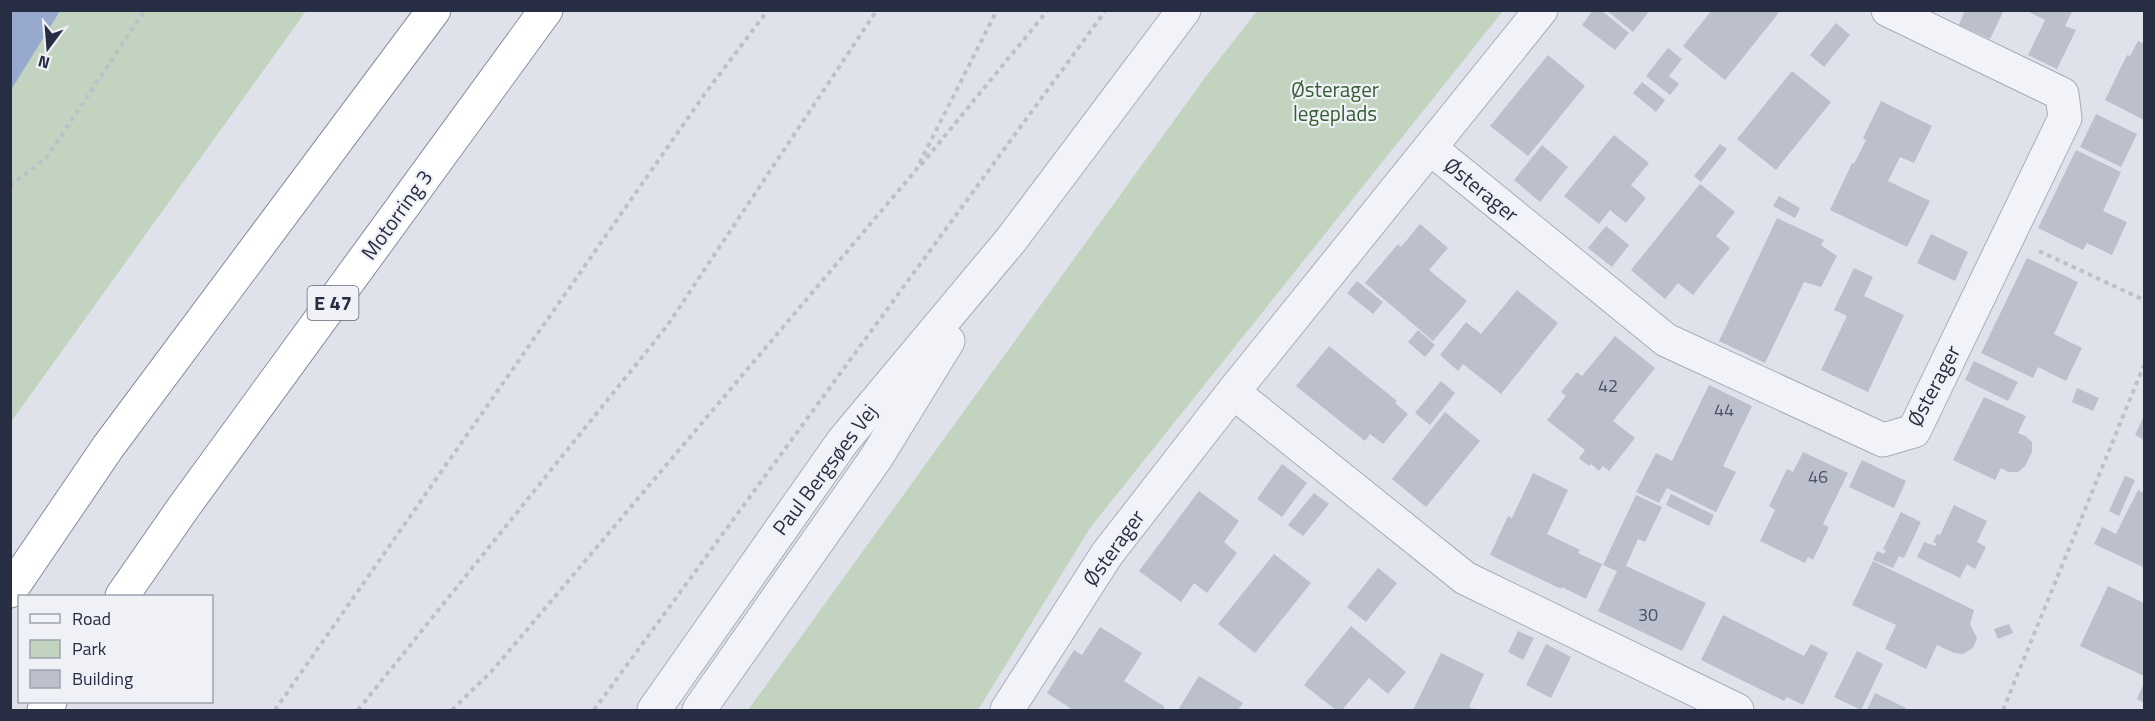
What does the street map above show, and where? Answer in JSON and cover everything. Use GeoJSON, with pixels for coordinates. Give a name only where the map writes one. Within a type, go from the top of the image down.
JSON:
{"type":"FeatureCollection","features":[{"type":"Feature","properties":{"kind":"highway"},"geometry":{"type":"LineString","coordinates":[[10,591],[108,447],[434,10]]}},
{"type":"Feature","properties":{"kind":"highway","name":"Motorring 3"},"geometry":{"type":"LineString","coordinates":[[123,595],[183,508],[546,10]]}},
{"type":"Feature","properties":{"kind":"street","name":"Paul Bergsøes Vej"},"geometry":{"type":"LineString","coordinates":[[654,711],[843,441],[1011,240],[1184,10]]}},
{"type":"Feature","properties":{"kind":"street","name":"Østerager"},"geometry":{"type":"LineString","coordinates":[[1007,711],[1107,554],[1233,392],[1541,10]]}},
{"type":"Feature","properties":{"kind":"street","name":"Østerager"},"geometry":{"type":"LineString","coordinates":[[1430,148],[1666,339],[1883,440],[1914,432],[2065,118],[2062,94],[1888,10]]}},
{"type":"Feature","properties":{"kind":"street","name":"Paul Bergsøes Vej"},"geometry":{"type":"LineString","coordinates":[[699,711],[876,458],[1011,240]]}},
{"type":"Feature","properties":{"kind":"street"},"geometry":{"type":"LineString","coordinates":[[1233,392],[1465,578],[1737,711]]}},
{"type":"Feature","properties":{"kind":"path"},"geometry":{"type":"LineString","coordinates":[[10,186],[47,158],[145,10]]}},
{"type":"Feature","properties":{"kind":"path"},"geometry":{"type":"LineString","coordinates":[[275,711],[704,95],[768,10]]}},
{"type":"Feature","properties":{"kind":"path"},"geometry":{"type":"LineString","coordinates":[[358,711],[667,326],[877,10]]}},
{"type":"Feature","properties":{"kind":"path"},"geometry":{"type":"LineString","coordinates":[[916,170],[997,10]]}},
{"type":"Feature","properties":{"kind":"path"},"geometry":{"type":"LineString","coordinates":[[452,711],[492,671],[916,170],[1048,10]]}},
{"type":"Feature","properties":{"kind":"path"},"geometry":{"type":"LineString","coordinates":[[594,711],[1106,10]]}},
{"type":"Feature","properties":{"kind":"path"},"geometry":{"type":"LineString","coordinates":[[2009,236],[2145,300]]}},
{"type":"Feature","properties":{"kind":"path"},"geometry":{"type":"LineString","coordinates":[[2003,711],[2145,365]]}},
{"type":"Feature","properties":{"kind":"green space"},"geometry":{"type":"Polygon","coordinates":[[[11,11],[306,11],[11,422],[11,11]]]}},
{"type":"Feature","properties":{"kind":"green space","name":"Østerager legeplads"},"geometry":{"type":"Polygon","coordinates":[[[1257,11],[1503,11],[1090,528],[978,710],[748,710],[1204,79],[1257,11]]]}},
{"type":"Feature","properties":{"kind":"water"},"geometry":{"type":"Polygon","coordinates":[[[10,11],[60,11],[11,90],[10,11]]]}},
{"type":"Feature","properties":{"kind":"building"},"geometry":{"type":"Polygon","coordinates":[[[1593,10],[1601,10],[1629,33],[1615,50],[1582,25],[1593,10]]]}},
{"type":"Feature","properties":{"kind":"building"},"geometry":{"type":"Polygon","coordinates":[[[1606,10],[1650,10],[1633,32],[1606,10]]]}},
{"type":"Feature","properties":{"kind":"building"},"geometry":{"type":"Polygon","coordinates":[[[1712,10],[1781,10],[1725,80],[1683,46],[1712,10]]]}},
{"type":"Feature","properties":{"kind":"building"},"geometry":{"type":"Polygon","coordinates":[[[1965,10],[2004,10],[1990,39],[1959,25],[1965,10]]]}},
{"type":"Feature","properties":{"kind":"building"},"geometry":{"type":"Polygon","coordinates":[[[2025,10],[2073,10],[2065,26],[2076,30],[2057,69],[2028,55],[2045,20],[2025,10]]]}},
{"type":"Feature","properties":{"kind":"building"},"geometry":{"type":"Polygon","coordinates":[[[1836,23],[1850,35],[1824,67],[1810,55],[1836,23]]]}},
{"type":"Feature","properties":{"kind":"building"},"geometry":{"type":"Polygon","coordinates":[[[2138,41],[2144,44],[2144,120],[2105,100],[2127,55],[2130,56],[2138,41]]]}},
{"type":"Feature","properties":{"kind":"building"},"geometry":{"type":"Polygon","coordinates":[[[1668,48],[1682,59],[1669,76],[1679,84],[1670,95],[1646,76],[1668,48]]]}},
{"type":"Feature","properties":{"kind":"building"},"geometry":{"type":"Polygon","coordinates":[[[1548,55],[1585,86],[1528,156],[1490,126],[1548,55]]]}},
{"type":"Feature","properties":{"kind":"building"},"geometry":{"type":"Polygon","coordinates":[[[1792,71],[1831,102],[1776,170],[1737,139],[1792,71]]]}},
{"type":"Feature","properties":{"kind":"building"},"geometry":{"type":"Polygon","coordinates":[[[1642,82],[1665,100],[1656,112],[1633,93],[1642,82]]]}},
{"type":"Feature","properties":{"kind":"building"},"geometry":{"type":"Polygon","coordinates":[[[1881,101],[1932,126],[1914,163],[1900,157],[1888,181],[1930,201],[1907,247],[1830,210],[1852,163],[1854,164],[1866,140],[1863,138],[1881,101]]]}},
{"type":"Feature","properties":{"kind":"building"},"geometry":{"type":"Polygon","coordinates":[[[2096,114],[2137,134],[2121,167],[2080,147],[2096,114]]]}},
{"type":"Feature","properties":{"kind":"building"},"geometry":{"type":"Polygon","coordinates":[[[1614,135],[1649,163],[1631,185],[1646,198],[1626,223],[1610,210],[1599,224],[1564,196],[1614,135]]]}},
{"type":"Feature","properties":{"kind":"building"},"geometry":{"type":"Polygon","coordinates":[[[1720,144],[1727,149],[1701,182],[1694,176],[1720,144]]]}},
{"type":"Feature","properties":{"kind":"building"},"geometry":{"type":"Polygon","coordinates":[[[1542,145],[1568,167],[1540,202],[1514,180],[1542,145]]]}},
{"type":"Feature","properties":{"kind":"building"},"geometry":{"type":"Polygon","coordinates":[[[2076,150],[2121,172],[2103,211],[2127,222],[2112,255],[2087,243],[2083,250],[2038,228],[2076,150]]]}},
{"type":"Feature","properties":{"kind":"building"},"geometry":{"type":"Polygon","coordinates":[[[1700,184],[1735,212],[1716,236],[1730,248],[1693,295],[1678,283],[1665,299],[1631,270],[1700,184]]]}},
{"type":"Feature","properties":{"kind":"building"},"geometry":{"type":"Polygon","coordinates":[[[1779,196],[1800,208],[1795,218],[1773,206],[1779,196]]]}},
{"type":"Feature","properties":{"kind":"building"},"geometry":{"type":"Polygon","coordinates":[[[1777,218],[1824,240],[1821,245],[1837,256],[1821,287],[1804,282],[1765,363],[1719,341],[1777,218]]]}},
{"type":"Feature","properties":{"kind":"building"},"geometry":{"type":"Polygon","coordinates":[[[1420,224],[1448,248],[1429,270],[1467,301],[1433,341],[1365,283],[1398,244],[1401,247],[1420,224]]]}},
{"type":"Feature","properties":{"kind":"building"},"geometry":{"type":"Polygon","coordinates":[[[1606,226],[1629,245],[1612,267],[1588,248],[1606,226]]]}},
{"type":"Feature","properties":{"kind":"building"},"geometry":{"type":"Polygon","coordinates":[[[1931,234],[1968,252],[1955,281],[1917,263],[1931,234]]]}},
{"type":"Feature","properties":{"kind":"building"},"geometry":{"type":"Polygon","coordinates":[[[2027,258],[2078,282],[2054,334],[2082,348],[2066,381],[2038,367],[2033,378],[1981,353],[2027,258]]]}},
{"type":"Feature","properties":{"kind":"building"},"geometry":{"type":"Polygon","coordinates":[[[1854,268],[1873,277],[1864,296],[1904,315],[1868,392],[1821,370],[1847,316],[1834,310],[1854,268]]]}},
{"type":"Feature","properties":{"kind":"building"},"geometry":{"type":"Polygon","coordinates":[[[1357,281],[1383,302],[1373,314],[1347,293],[1357,281]]]}},
{"type":"Feature","properties":{"kind":"building"},"geometry":{"type":"Polygon","coordinates":[[[1517,290],[1558,323],[1501,394],[1463,364],[1458,371],[1440,355],[1466,322],[1481,334],[1517,290]]]}},
{"type":"Feature","properties":{"kind":"building"},"geometry":{"type":"Polygon","coordinates":[[[1418,330],[1435,345],[1425,357],[1408,342],[1418,330]]]}},
{"type":"Feature","properties":{"kind":"building"},"geometry":{"type":"Polygon","coordinates":[[[1615,336],[1655,368],[1613,421],[1635,438],[1609,471],[1603,466],[1599,471],[1579,458],[1585,450],[1547,420],[1566,396],[1561,392],[1577,372],[1582,376],[1615,336]]]}},
{"type":"Feature","properties":{"kind":"building"},"geometry":{"type":"Polygon","coordinates":[[[1329,346],[1397,401],[1395,403],[1408,414],[1383,444],[1370,434],[1365,441],[1296,386],[1329,346]]]}},
{"type":"Feature","properties":{"kind":"building"},"geometry":{"type":"Polygon","coordinates":[[[1974,361],[2018,382],[2008,401],[1965,380],[1974,361]]]}},
{"type":"Feature","properties":{"kind":"building"},"geometry":{"type":"Polygon","coordinates":[[[1441,381],[1455,393],[1430,425],[1415,413],[1441,381]]]}},
{"type":"Feature","properties":{"kind":"building"},"geometry":{"type":"Polygon","coordinates":[[[1709,385],[1752,406],[1723,466],[1736,472],[1716,512],[1667,488],[1659,503],[1636,492],[1656,453],[1672,461],[1709,385]]]}},
{"type":"Feature","properties":{"kind":"building"},"geometry":{"type":"Polygon","coordinates":[[[2077,388],[2099,398],[2093,411],[2072,402],[2077,388]]]}},
{"type":"Feature","properties":{"kind":"building"},"geometry":{"type":"Polygon","coordinates":[[[1984,397],[2026,416],[2018,433],[2032,442],[2032,452],[2025,466],[2018,472],[2008,472],[2001,468],[1995,480],[1953,460],[1984,397]]]}},
{"type":"Feature","properties":{"kind":"building"},"geometry":{"type":"Polygon","coordinates":[[[1445,412],[1480,441],[1426,507],[1392,479],[1445,412]]]}},
{"type":"Feature","properties":{"kind":"building"},"geometry":{"type":"Polygon","coordinates":[[[2144,416],[2144,440],[2135,435],[2144,416]]]}},
{"type":"Feature","properties":{"kind":"building"},"geometry":{"type":"Polygon","coordinates":[[[1803,452],[1848,473],[1823,524],[1829,527],[1813,560],[1808,557],[1805,563],[1760,541],[1775,510],[1769,506],[1787,469],[1793,472],[1803,452]]]}},
{"type":"Feature","properties":{"kind":"building"},"geometry":{"type":"Polygon","coordinates":[[[1862,460],[1906,481],[1894,508],[1849,487],[1862,460]]]}},
{"type":"Feature","properties":{"kind":"building"},"geometry":{"type":"Polygon","coordinates":[[[1282,464],[1307,483],[1282,517],[1257,499],[1282,464]]]}},
{"type":"Feature","properties":{"kind":"building"},"geometry":{"type":"Polygon","coordinates":[[[1533,473],[1568,490],[1547,534],[1580,550],[1578,553],[1602,564],[1586,599],[1490,555],[1508,516],[1512,518],[1533,473]]]}},
{"type":"Feature","properties":{"kind":"building"},"geometry":{"type":"Polygon","coordinates":[[[2125,476],[2135,480],[2119,516],[2109,511],[2125,476]]]}},
{"type":"Feature","properties":{"kind":"building"},"geometry":{"type":"Polygon","coordinates":[[[2138,490],[2144,493],[2143,567],[2094,544],[2102,527],[2116,534],[2138,490]]]}},
{"type":"Feature","properties":{"kind":"building"},"geometry":{"type":"Polygon","coordinates":[[[1199,491],[1239,521],[1224,542],[1237,553],[1207,593],[1194,583],[1181,602],[1139,571],[1199,491]]]}},
{"type":"Feature","properties":{"kind":"building"},"geometry":{"type":"Polygon","coordinates":[[[1314,493],[1329,504],[1303,536],[1288,525],[1314,493]]]}},
{"type":"Feature","properties":{"kind":"building"},"geometry":{"type":"Polygon","coordinates":[[[1671,494],[1714,515],[1709,526],[1666,505],[1671,494]]]}},
{"type":"Feature","properties":{"kind":"building"},"geometry":{"type":"Polygon","coordinates":[[[1636,495],[1662,507],[1645,542],[1638,539],[1626,566],[1706,603],[1682,651],[1598,611],[1617,571],[1603,565],[1636,495]]]}},
{"type":"Feature","properties":{"kind":"building"},"geometry":{"type":"Polygon","coordinates":[[[1954,505],[1987,521],[1977,542],[1986,547],[1975,569],[1967,564],[1960,578],[1917,557],[1924,542],[1935,546],[1937,544],[1933,542],[1937,534],[1940,535],[1954,505]]]}},
{"type":"Feature","properties":{"kind":"building"},"geometry":{"type":"Polygon","coordinates":[[[1901,512],[1921,522],[1904,558],[1899,556],[1893,568],[1873,560],[1877,551],[1884,554],[1886,550],[1883,549],[1901,512]]]}},
{"type":"Feature","properties":{"kind":"building"},"geometry":{"type":"Polygon","coordinates":[[[1274,554],[1311,583],[1255,653],[1218,624],[1274,554]]]}},
{"type":"Feature","properties":{"kind":"building"},"geometry":{"type":"Polygon","coordinates":[[[1873,561],[1974,610],[1970,624],[1977,638],[1973,648],[1963,654],[1954,653],[1937,645],[1926,669],[1885,649],[1896,625],[1852,605],[1873,561]]]}},
{"type":"Feature","properties":{"kind":"building"},"geometry":{"type":"Polygon","coordinates":[[[1378,568],[1397,583],[1366,622],[1347,607],[1378,568]]]}},
{"type":"Feature","properties":{"kind":"building"},"geometry":{"type":"Polygon","coordinates":[[[2108,586],[2144,603],[2144,676],[2080,646],[2108,586]]]}},
{"type":"Feature","properties":{"kind":"building"},"geometry":{"type":"Polygon","coordinates":[[[1723,615],[1804,656],[1811,644],[1828,653],[1803,705],[1787,697],[1784,701],[1701,660],[1723,615]]]}},
{"type":"Feature","properties":{"kind":"building"},"geometry":{"type":"Polygon","coordinates":[[[2009,624],[2013,633],[1998,639],[1994,629],[2009,624]]]}},
{"type":"Feature","properties":{"kind":"building"},"geometry":{"type":"Polygon","coordinates":[[[1351,626],[1406,672],[1388,694],[1369,678],[1342,710],[1336,710],[1304,685],[1351,626]]]}},
{"type":"Feature","properties":{"kind":"building"},"geometry":{"type":"Polygon","coordinates":[[[1100,627],[1142,653],[1124,681],[1165,707],[1163,710],[1073,710],[1047,693],[1074,650],[1082,655],[1100,627]]]}},
{"type":"Feature","properties":{"kind":"building"},"geometry":{"type":"Polygon","coordinates":[[[1518,631],[1534,638],[1523,660],[1508,652],[1518,631]]]}},
{"type":"Feature","properties":{"kind":"building"},"geometry":{"type":"Polygon","coordinates":[[[1546,644],[1571,657],[1551,698],[1526,685],[1546,644]]]}},
{"type":"Feature","properties":{"kind":"building"},"geometry":{"type":"Polygon","coordinates":[[[1857,651],[1883,664],[1861,710],[1834,697],[1857,651]]]}},
{"type":"Feature","properties":{"kind":"building"},"geometry":{"type":"Polygon","coordinates":[[[1441,653],[1484,674],[1469,707],[1477,710],[1413,710],[1441,653]]]}},
{"type":"Feature","properties":{"kind":"building"},"geometry":{"type":"Polygon","coordinates":[[[1199,676],[1243,703],[1238,710],[1178,710],[1199,676]]]}},
{"type":"Feature","properties":{"kind":"building"},"geometry":{"type":"Polygon","coordinates":[[[2144,683],[2144,703],[2137,699],[2144,683]]]}},
{"type":"Feature","properties":{"kind":"building"},"geometry":{"type":"Polygon","coordinates":[[[1875,693],[1906,708],[1905,710],[1867,710],[1875,693]]]}}]}
